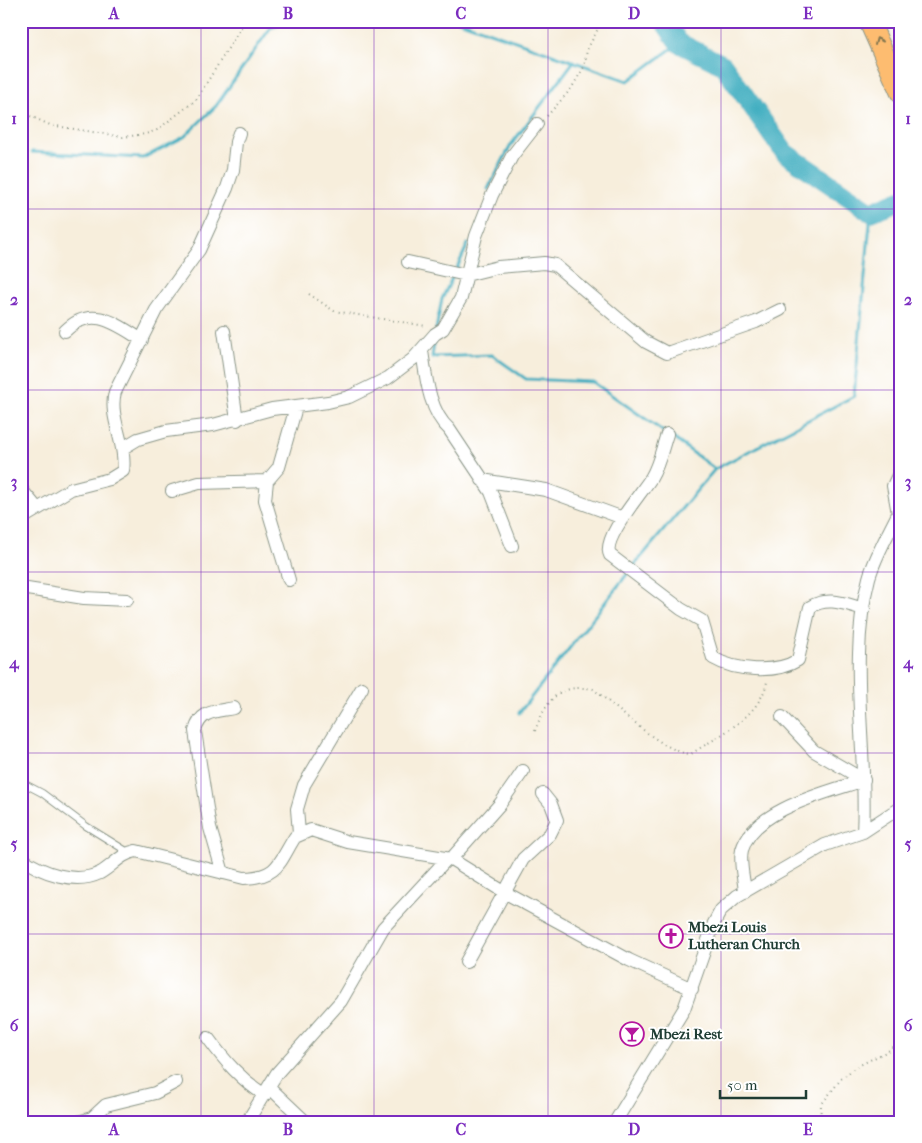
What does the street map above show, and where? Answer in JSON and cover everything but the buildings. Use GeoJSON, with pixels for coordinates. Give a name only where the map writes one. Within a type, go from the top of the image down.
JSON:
{"type":"FeatureCollection","features":[{"type":"Feature","properties":{"kind":"highway"},"geometry":{"type":"LineString","coordinates":[[869,21],[901,93]]}},
{"type":"Feature","properties":{"kind":"street"},"geometry":{"type":"LineString","coordinates":[[123,448],[138,439],[160,432],[237,420],[272,409],[328,402],[364,392],[388,378],[422,351],[435,334],[443,329],[461,298],[476,236],[498,181],[521,143],[537,124]]}},
{"type":"Feature","properties":{"kind":"street"},"geometry":{"type":"LineString","coordinates":[[21,519],[71,489],[110,479],[123,471],[123,448],[112,402],[115,392],[156,310],[169,288],[198,250],[219,207],[233,170],[239,132]]}},
{"type":"Feature","properties":{"kind":"street"},"geometry":{"type":"LineString","coordinates":[[408,262],[466,275],[498,267],[544,263],[555,265],[646,342],[668,353],[756,322],[780,310]]}},
{"type":"Feature","properties":{"kind":"street"},"geometry":{"type":"LineString","coordinates":[[65,331],[73,323],[94,317],[106,318],[142,340]]}},
{"type":"Feature","properties":{"kind":"street"},"geometry":{"type":"LineString","coordinates":[[224,331],[237,420]]}},
{"type":"Feature","properties":{"kind":"street"},"geometry":{"type":"LineString","coordinates":[[422,351],[432,399],[441,422],[449,429],[491,492],[512,546]]}},
{"type":"Feature","properties":{"kind":"street"},"geometry":{"type":"LineString","coordinates":[[289,580],[265,500],[267,481],[278,467],[296,407]]}},
{"type":"Feature","properties":{"kind":"street"},"geometry":{"type":"LineString","coordinates":[[667,434],[652,477],[623,518],[608,544],[610,555],[674,604],[702,621],[713,658],[724,664],[779,668],[798,660],[810,607],[820,601],[832,601],[864,609]]}},
{"type":"Feature","properties":{"kind":"street"},"geometry":{"type":"LineString","coordinates":[[863,832],[864,780],[858,659],[869,578],[899,520],[893,486],[901,469]]}},
{"type":"Feature","properties":{"kind":"street"},"geometry":{"type":"LineString","coordinates":[[482,480],[546,490],[623,518]]}},
{"type":"Feature","properties":{"kind":"street"},"geometry":{"type":"LineString","coordinates":[[172,491],[199,482],[267,481]]}},
{"type":"Feature","properties":{"kind":"street"},"geometry":{"type":"LineString","coordinates":[[21,489],[37,508]]}},
{"type":"Feature","properties":{"kind":"street"},"geometry":{"type":"LineString","coordinates":[[21,588],[84,598],[127,600]]}},
{"type":"Feature","properties":{"kind":"street"},"geometry":{"type":"LineString","coordinates":[[299,833],[297,809],[304,786],[362,688]]}},
{"type":"Feature","properties":{"kind":"street"},"geometry":{"type":"LineString","coordinates":[[223,873],[210,828],[195,731],[198,721],[205,714],[234,708]]}},
{"type":"Feature","properties":{"kind":"street"},"geometry":{"type":"LineString","coordinates":[[782,717],[814,751],[864,780]]}},
{"type":"Feature","properties":{"kind":"street"},"geometry":{"type":"LineString","coordinates":[[247,1122],[277,1073],[341,1001],[383,928],[500,804],[523,770]]}},
{"type":"Feature","properties":{"kind":"street"},"geometry":{"type":"LineString","coordinates":[[745,892],[741,851],[749,835],[756,828],[792,806],[864,780]]}},
{"type":"Feature","properties":{"kind":"street"},"geometry":{"type":"LineString","coordinates":[[466,962],[523,859],[550,834],[557,820],[551,804],[543,794]]}},
{"type":"Feature","properties":{"kind":"street"},"geometry":{"type":"LineString","coordinates":[[615,1122],[684,1009],[714,924],[729,902],[825,845],[863,832],[901,807]]}},
{"type":"Feature","properties":{"kind":"street"},"geometry":{"type":"LineString","coordinates":[[21,858],[55,875],[81,878],[99,874],[128,852],[145,852],[244,878],[258,878],[271,872],[282,863],[292,842],[299,833],[311,830],[348,842],[449,859],[504,892],[630,960],[692,989]]}},
{"type":"Feature","properties":{"kind":"street"},"geometry":{"type":"LineString","coordinates":[[208,1038],[226,1062],[249,1085],[267,1091],[306,1122]]}},
{"type":"Feature","properties":{"kind":"street"},"geometry":{"type":"LineString","coordinates":[[63,1122],[78,1122],[92,1118],[106,1105],[155,1093],[176,1082]]}},
{"type":"Feature","properties":{"kind":"lane"},"geometry":{"type":"LineString","coordinates":[[21,782],[42,793],[86,826],[128,852]]}},
{"type":"Feature","properties":{"kind":"path"},"geometry":{"type":"LineString","coordinates":[[21,112],[50,125],[123,137],[146,134],[158,130],[196,100],[245,21]]}},
{"type":"Feature","properties":{"kind":"path"},"geometry":{"type":"LineString","coordinates":[[537,124],[558,106],[571,89],[584,67],[587,50],[602,21]]}},
{"type":"Feature","properties":{"kind":"path"},"geometry":{"type":"LineString","coordinates":[[309,294],[334,311],[443,329]]}},
{"type":"Feature","properties":{"kind":"path"},"geometry":{"type":"LineString","coordinates":[[535,731],[544,706],[566,689],[581,687],[594,689],[658,741],[681,754],[691,754],[752,712],[764,694],[770,667]]}},
{"type":"Feature","properties":{"kind":"path"},"geometry":{"type":"LineString","coordinates":[[820,1122],[821,1105],[841,1079],[856,1067],[890,1050],[901,1034]]}},
{"type":"Feature","properties":{"kind":"waterway"},"geometry":{"type":"LineString","coordinates":[[32,152],[143,158],[184,137],[216,106],[271,27],[287,21]]}},
{"type":"Feature","properties":{"kind":"waterway"},"geometry":{"type":"LineString","coordinates":[[459,21],[628,81],[679,43]]}},
{"type":"Feature","properties":{"kind":"waterway"},"geometry":{"type":"LineString","coordinates":[[664,21],[679,43],[723,65],[785,153],[871,212],[901,200]]}},
{"type":"Feature","properties":{"kind":"waterway"},"geometry":{"type":"LineString","coordinates":[[488,189],[511,145],[574,61]]}},
{"type":"Feature","properties":{"kind":"waterway"},"geometry":{"type":"LineString","coordinates":[[632,568],[715,469],[854,396],[871,212]]}},
{"type":"Feature","properties":{"kind":"waterway"},"geometry":{"type":"LineString","coordinates":[[456,270],[468,244]]}},
{"type":"Feature","properties":{"kind":"waterway"},"geometry":{"type":"LineString","coordinates":[[436,329],[442,299],[453,276]]}},
{"type":"Feature","properties":{"kind":"waterway"},"geometry":{"type":"LineString","coordinates":[[434,343],[432,357],[492,355],[526,379],[593,382],[664,432]]}},
{"type":"Feature","properties":{"kind":"waterway"},"geometry":{"type":"LineString","coordinates":[[669,435],[715,469]]}},
{"type":"Feature","properties":{"kind":"waterway"},"geometry":{"type":"LineString","coordinates":[[519,713],[628,573]]}},
{"type":"Feature","properties":{"kind":"place","name":"Mbezi Louis Lutheran Church"},"geometry":{"type":"Point","coordinates":[671,936]}},
{"type":"Feature","properties":{"kind":"place","name":"Mbezi Rest"},"geometry":{"type":"Point","coordinates":[632,1034]}}]}
